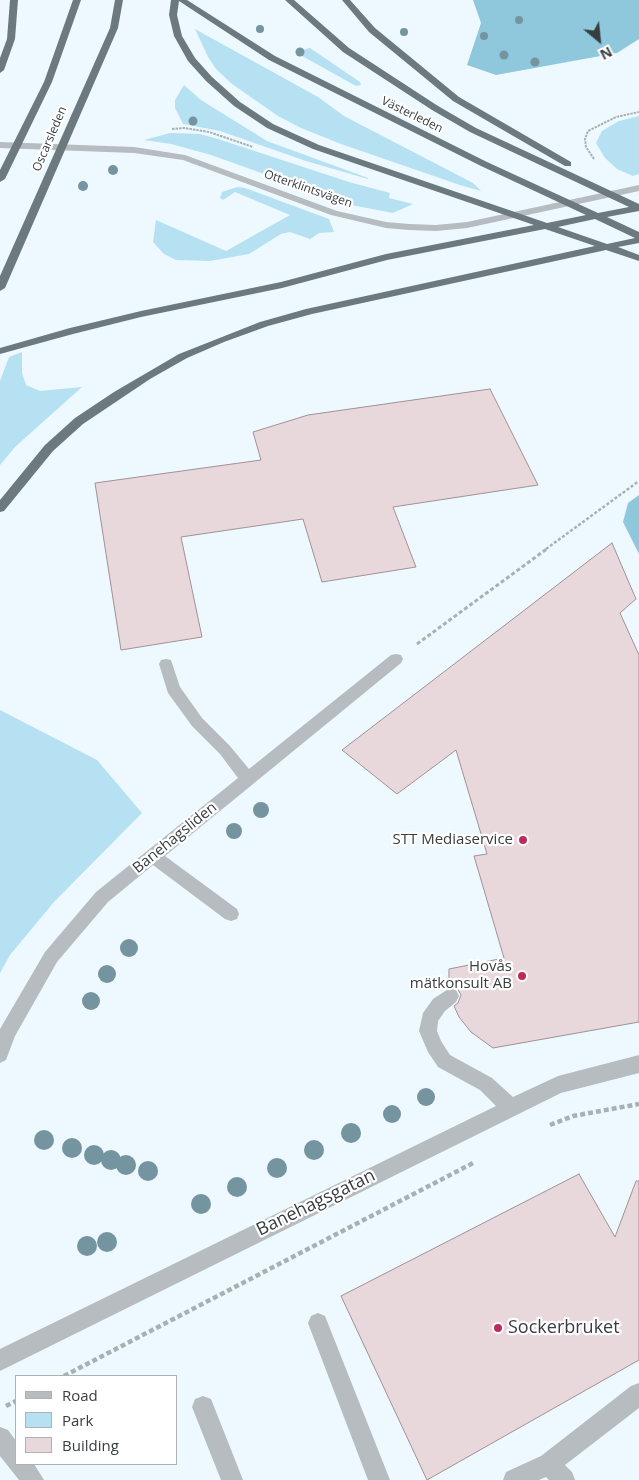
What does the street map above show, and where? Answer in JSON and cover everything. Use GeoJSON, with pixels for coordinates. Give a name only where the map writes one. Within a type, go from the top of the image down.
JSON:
{"type":"FeatureCollection","features":[{"type":"Feature","properties":{"kind":"highway"},"geometry":{"type":"LineString","coordinates":[[0,70],[11,39],[14,0]]}},
{"type":"Feature","properties":{"kind":"highway","name":"Oscarsleden"},"geometry":{"type":"LineString","coordinates":[[0,179],[48,82],[77,0]]}},
{"type":"Feature","properties":{"kind":"highway","name":"Oscarsleden"},"geometry":{"type":"LineString","coordinates":[[0,288],[114,28],[119,0]]}},
{"type":"Feature","properties":{"kind":"highway"},"geometry":{"type":"LineString","coordinates":[[175,0],[173,14],[178,36],[191,59],[209,79],[237,104],[270,126],[316,147],[639,258]]}},
{"type":"Feature","properties":{"kind":"highway","name":"Västerleden"},"geometry":{"type":"LineString","coordinates":[[182,0],[272,58],[484,164],[639,236]]}},
{"type":"Feature","properties":{"kind":"highway","name":"Västerleden"},"geometry":{"type":"LineString","coordinates":[[289,0],[346,50],[435,108],[514,150],[639,208]]}},
{"type":"Feature","properties":{"kind":"highway"},"geometry":{"type":"LineString","coordinates":[[346,0],[372,30],[418,70],[456,99],[527,142],[639,204]]}},
{"type":"Feature","properties":{"kind":"highway"},"geometry":{"type":"LineString","coordinates":[[0,351],[70,331],[141,314],[274,287],[386,257],[639,208]]}},
{"type":"Feature","properties":{"kind":"highway"},"geometry":{"type":"LineString","coordinates":[[0,508],[49,448],[79,422],[146,377],[183,356],[220,340],[264,324],[310,311],[639,240]]}},
{"type":"Feature","properties":{"kind":"street","name":"Otterklintsvägen"},"geometry":{"type":"LineString","coordinates":[[0,146],[121,149],[160,153],[185,158],[334,213],[386,225],[409,227],[436,228],[467,225],[639,188]]}},
{"type":"Feature","properties":{"kind":"street","name":"Banehagsliden"},"geometry":{"type":"LineString","coordinates":[[0,1054],[7,1033],[50,957],[102,897],[396,660]]}},
{"type":"Feature","properties":{"kind":"street"},"geometry":{"type":"LineString","coordinates":[[166,664],[173,690],[197,722],[225,750],[248,780]]}},
{"type":"Feature","properties":{"kind":"street"},"geometry":{"type":"LineString","coordinates":[[153,856],[231,914]]}},
{"type":"Feature","properties":{"kind":"street"},"geometry":{"type":"LineString","coordinates":[[450,996],[439,1005],[429,1019],[428,1031],[434,1046],[444,1061],[486,1084],[511,1108]]}},
{"type":"Feature","properties":{"kind":"street","name":"Banehagsgatan"},"geometry":{"type":"LineString","coordinates":[[0,1360],[558,1085],[639,1064]]}},
{"type":"Feature","properties":{"kind":"street"},"geometry":{"type":"LineString","coordinates":[[318,1323],[379,1480]]}},
{"type":"Feature","properties":{"kind":"street"},"geometry":{"type":"LineString","coordinates":[[514,1480],[549,1464],[639,1394]]}},
{"type":"Feature","properties":{"kind":"street"},"geometry":{"type":"LineString","coordinates":[[203,1407],[232,1480]]}},
{"type":"Feature","properties":{"kind":"street"},"geometry":{"type":"LineString","coordinates":[[0,1438],[15,1458]]}},
{"type":"Feature","properties":{"kind":"street"},"geometry":{"type":"LineString","coordinates":[[549,1464],[564,1480]]}},
{"type":"Feature","properties":{"kind":"street"},"geometry":{"type":"LineString","coordinates":[[21,1465],[33,1480]]}},
{"type":"Feature","properties":{"kind":"path"},"geometry":{"type":"LineString","coordinates":[[595,161],[586,146],[585,139],[588,131],[616,117],[639,112]]}},
{"type":"Feature","properties":{"kind":"path"},"geometry":{"type":"LineString","coordinates":[[396,660],[639,481]]}},
{"type":"Feature","properties":{"kind":"path"},"geometry":{"type":"LineString","coordinates":[[541,1129],[573,1116],[639,1104]]}},
{"type":"Feature","properties":{"kind":"path"},"geometry":{"type":"LineString","coordinates":[[66,1375],[480,1160]]}},
{"type":"Feature","properties":{"kind":"green space"},"geometry":{"type":"Polygon","coordinates":[[[195,29],[318,97],[344,116],[473,183],[481,191],[341,144],[301,128],[278,116],[232,84],[216,69],[208,57],[195,29]]]}},
{"type":"Feature","properties":{"kind":"green space"},"geometry":{"type":"Polygon","coordinates":[[[310,48],[360,82],[361,85],[356,86],[295,52],[310,48]]]}},
{"type":"Feature","properties":{"kind":"green space"},"geometry":{"type":"Polygon","coordinates":[[[184,85],[201,100],[267,141],[368,179],[306,161],[220,131],[183,124],[175,108],[175,100],[184,85]]]}},
{"type":"Feature","properties":{"kind":"green space"},"geometry":{"type":"Polygon","coordinates":[[[639,116],[639,174],[633,176],[617,169],[605,158],[596,143],[602,131],[619,121],[639,116]]]}},
{"type":"Feature","properties":{"kind":"green space"},"geometry":{"type":"Polygon","coordinates":[[[170,133],[200,134],[215,138],[349,182],[390,193],[389,198],[413,204],[393,213],[351,205],[211,155],[171,144],[144,140],[170,133]]]}},
{"type":"Feature","properties":{"kind":"green space"},"geometry":{"type":"Polygon","coordinates":[[[237,187],[245,188],[329,219],[334,232],[319,233],[310,239],[290,232],[281,234],[249,254],[210,261],[176,260],[164,254],[153,242],[156,220],[226,251],[290,215],[235,192],[223,200],[220,198],[222,192],[237,187]]]}},
{"type":"Feature","properties":{"kind":"green space"},"geometry":{"type":"Polygon","coordinates":[[[22,352],[22,373],[26,385],[40,391],[82,387],[15,447],[0,465],[0,381],[9,357],[22,352]]]}},
{"type":"Feature","properties":{"kind":"green space"},"geometry":{"type":"Polygon","coordinates":[[[0,710],[97,760],[142,813],[54,902],[10,955],[0,973],[0,710]]]}},
{"type":"Feature","properties":{"kind":"shaded area"},"geometry":{"type":"Polygon","coordinates":[[[473,0],[639,0],[639,39],[617,53],[496,75],[467,65],[481,23],[473,0]]]}},
{"type":"Feature","properties":{"kind":"shaded area"},"geometry":{"type":"Polygon","coordinates":[[[639,495],[639,554],[623,522],[628,503],[639,495]]]}},
{"type":"Feature","properties":{"kind":"building"},"geometry":{"type":"Polygon","coordinates":[[[490,389],[538,485],[393,507],[416,567],[322,582],[303,519],[181,537],[202,637],[121,650],[95,483],[261,460],[253,432],[308,415],[490,389]]]}},
{"type":"Feature","properties":{"kind":"building"},"geometry":{"type":"Polygon","coordinates":[[[612,543],[636,599],[620,613],[639,655],[639,1022],[493,1048],[471,1032],[459,1017],[454,1006],[458,1003],[461,995],[457,988],[449,987],[449,969],[504,958],[474,856],[487,854],[456,750],[397,794],[342,750],[612,543]]]}},
{"type":"Feature","properties":{"kind":"building","name":"Sockerbruket"},"geometry":{"type":"Polygon","coordinates":[[[579,1174],[615,1237],[636,1181],[639,1181],[639,1360],[427,1480],[341,1296],[579,1174]]]}},
{"type":"Feature","properties":{"kind":"place","name":"STT Mediaservice"},"geometry":{"type":"Point","coordinates":[523,840]}},
{"type":"Feature","properties":{"kind":"place","name":"Hovås mätkonsult AB"},"geometry":{"type":"Point","coordinates":[522,976]}},
{"type":"Feature","properties":{"kind":"place","name":"Sockerbruket"},"geometry":{"type":"Point","coordinates":[498,1328]}}]}
